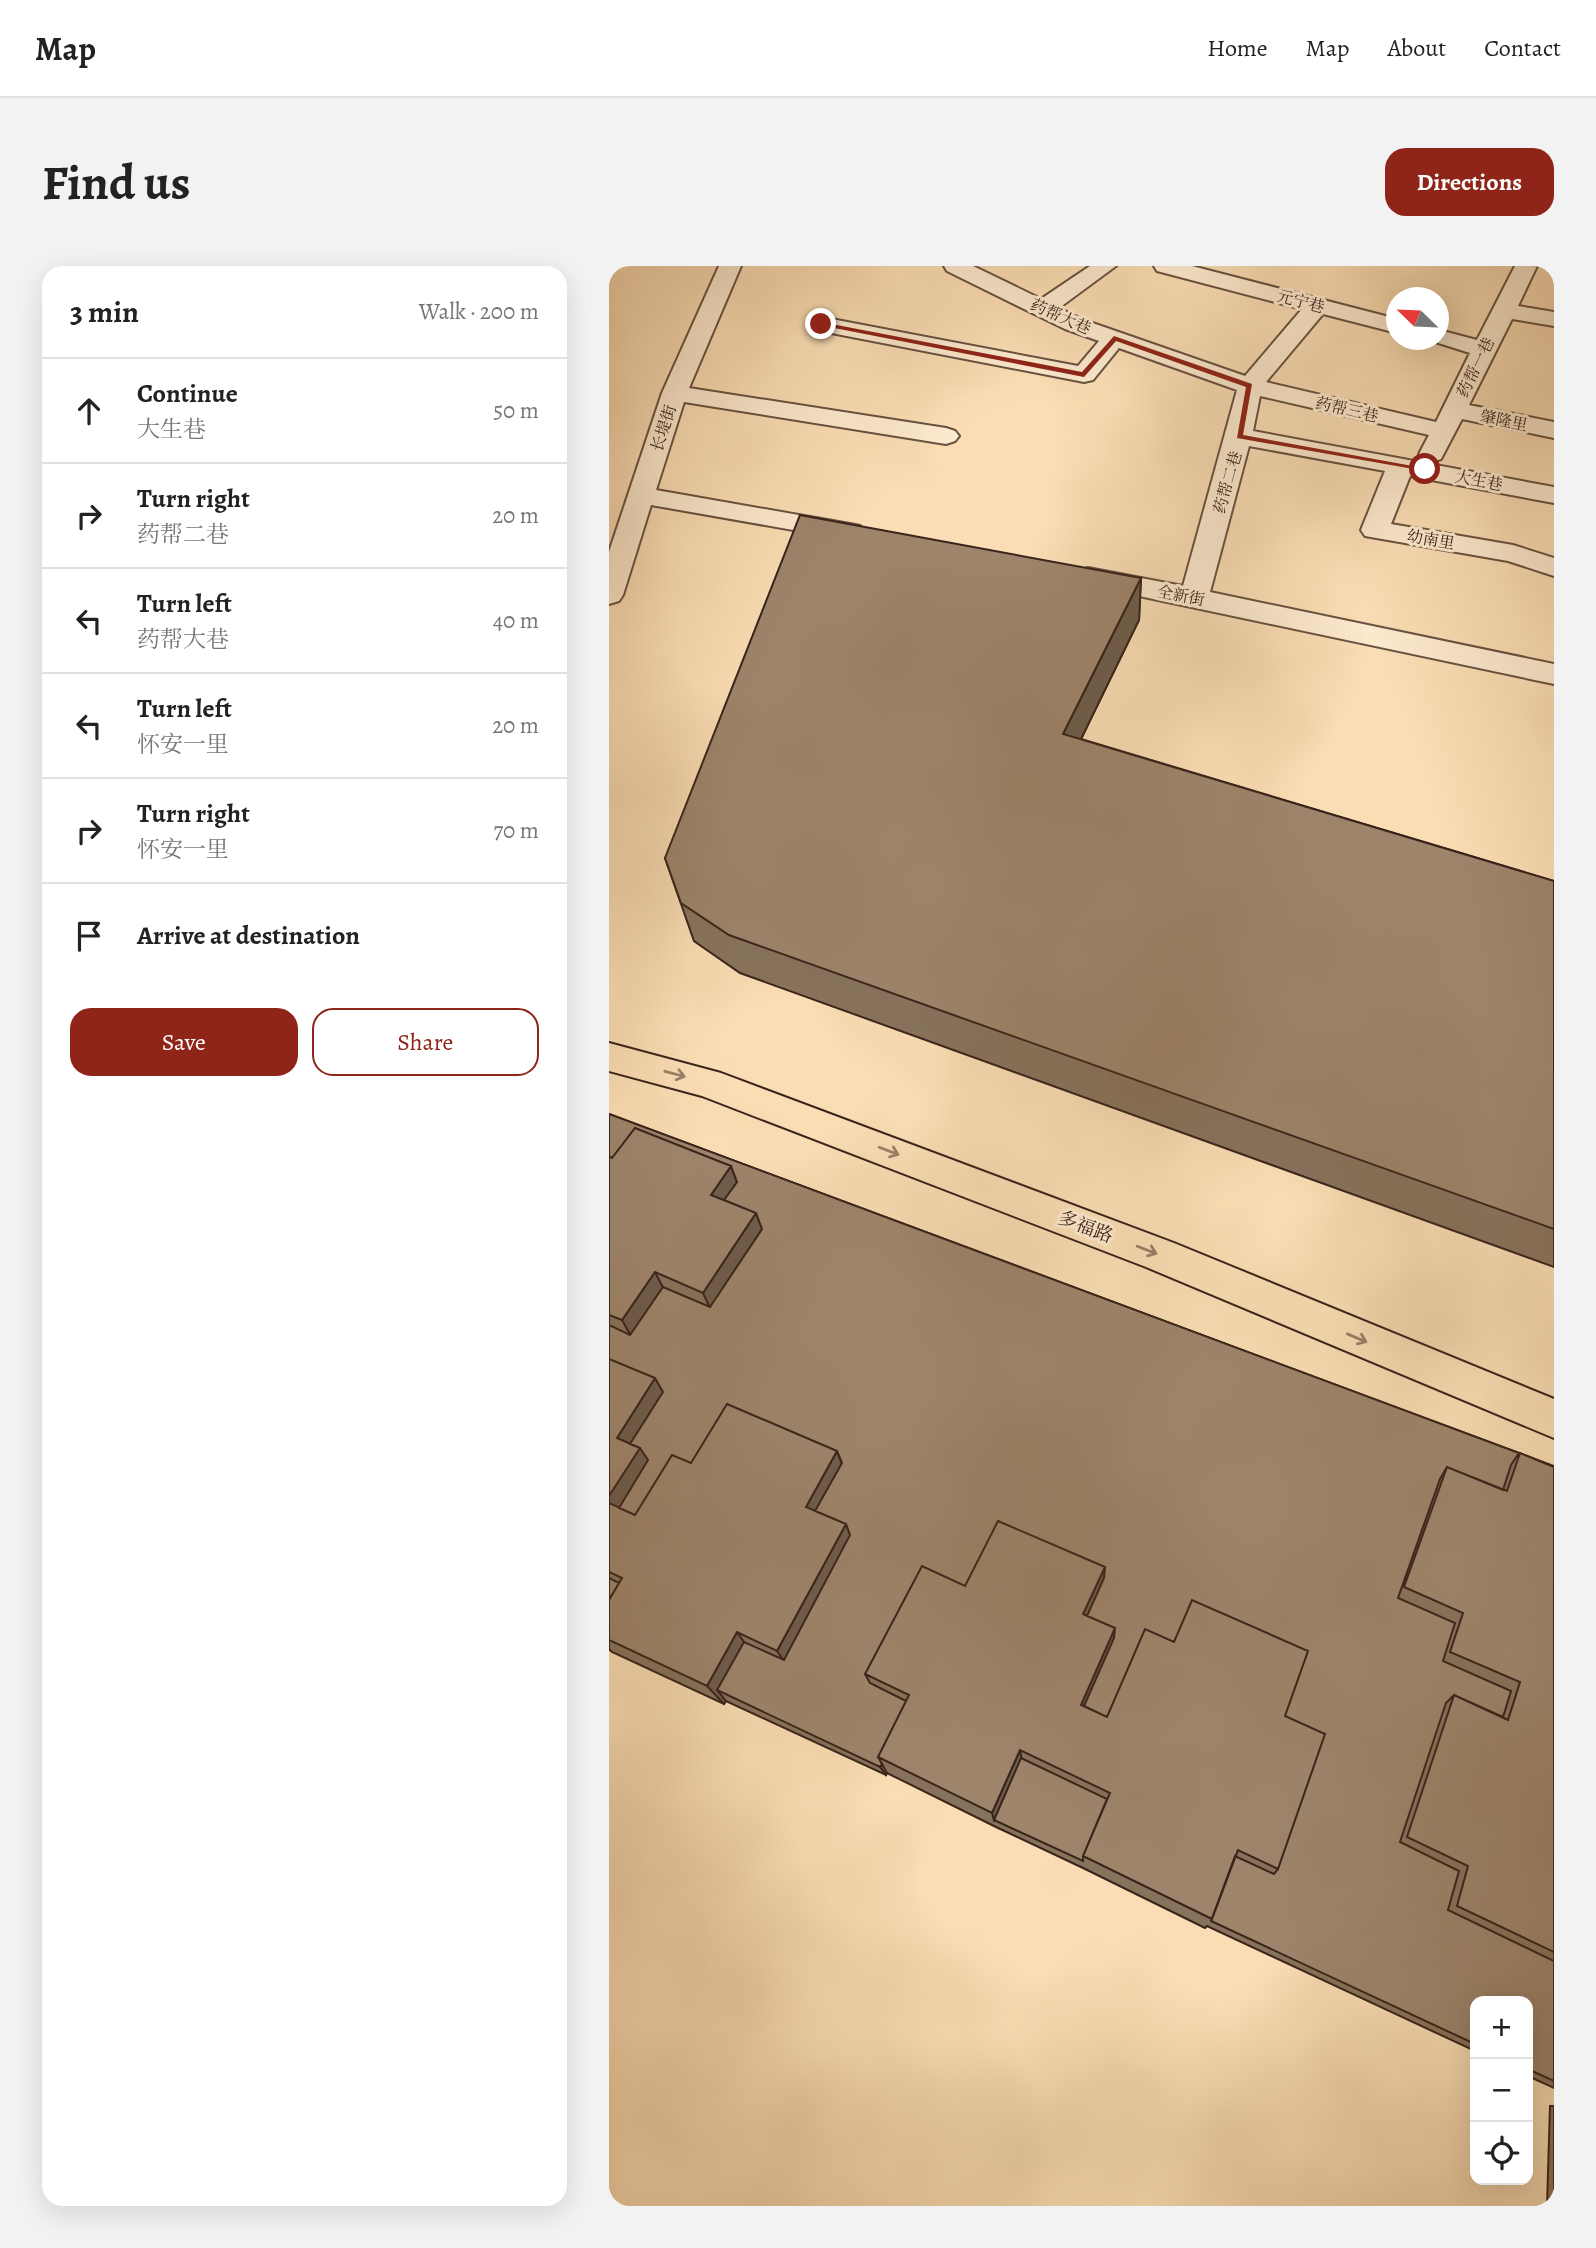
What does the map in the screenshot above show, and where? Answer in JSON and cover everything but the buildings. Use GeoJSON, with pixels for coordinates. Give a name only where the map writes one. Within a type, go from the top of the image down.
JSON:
{"type":"FeatureCollection","features":[{"type":"Feature","properties":{"kind":"main road","name":"多福路"},"geometry":{"type":"LineString","coordinates":[[609,1057],[708,1083],[1135,1245],[1554,1419]]}},
{"type":"Feature","properties":{"kind":"street"},"geometry":{"type":"LineString","coordinates":[[634,439],[707,266]]}},
{"type":"Feature","properties":{"kind":"street","name":"长堤街"},"geometry":{"type":"LineString","coordinates":[[609,595],[674,393],[730,266]]}},
{"type":"Feature","properties":{"kind":"street","name":"药帮大巷"},"geometry":{"type":"LineString","coordinates":[[955,266],[1073,324],[1250,386]]}},
{"type":"Feature","properties":{"kind":"street"},"geometry":{"type":"LineString","coordinates":[[1043,309],[1105,266]]}},
{"type":"Feature","properties":{"kind":"street","name":"元宁巷"},"geometry":{"type":"LineString","coordinates":[[1165,266],[1386,323]]}},
{"type":"Feature","properties":{"kind":"street","name":"药帮一巷"},"geometry":{"type":"LineString","coordinates":[[1413,467],[1454,410],[1526,266]]}},
{"type":"Feature","properties":{"kind":"street","name":"药帮二巷"},"geometry":{"type":"LineString","coordinates":[[1194,598],[1239,436],[1250,386],[1317,306]]}},
{"type":"Feature","properties":{"kind":"street"},"geometry":{"type":"LineString","coordinates":[[1503,310],[1554,320]]}},
{"type":"Feature","properties":{"kind":"street"},"geometry":{"type":"LineString","coordinates":[[821,324],[1084,375],[1114,338]]}},
{"type":"Feature","properties":{"kind":"street"},"geometry":{"type":"LineString","coordinates":[[1449,340],[1483,349]]}},
{"type":"Feature","properties":{"kind":"street","name":"药帮三巷"},"geometry":{"type":"LineString","coordinates":[[1250,386],[1454,410]]}},
{"type":"Feature","properties":{"kind":"street"},"geometry":{"type":"LineString","coordinates":[[674,393],[946,436]]}},
{"type":"Feature","properties":{"kind":"street"},"geometry":{"type":"LineString","coordinates":[[1454,410],[1554,407]]}},
{"type":"Feature","properties":{"kind":"street","name":"肇隆里"},"geometry":{"type":"LineString","coordinates":[[1454,410],[1554,430]]}},
{"type":"Feature","properties":{"kind":"street","name":"大生巷"},"geometry":{"type":"LineString","coordinates":[[1239,436],[1554,495]]}},
{"type":"Feature","properties":{"kind":"street","name":"幼南里"},"geometry":{"type":"LineString","coordinates":[[1413,467],[1375,530],[1513,553],[1554,567]]}},
{"type":"Feature","properties":{"kind":"street"},"geometry":{"type":"LineString","coordinates":[[642,495],[871,536]]}},
{"type":"Feature","properties":{"kind":"street","name":"全新街"},"geometry":{"type":"LineString","coordinates":[[1060,572],[1554,674]]}},
{"type":"Feature","properties":{"kind":"route"},"geometry":{"type":"LineString","coordinates":[[821,324],[1084,375],[1114,338],[1250,386],[1239,436],[1425,469]]}}]}
